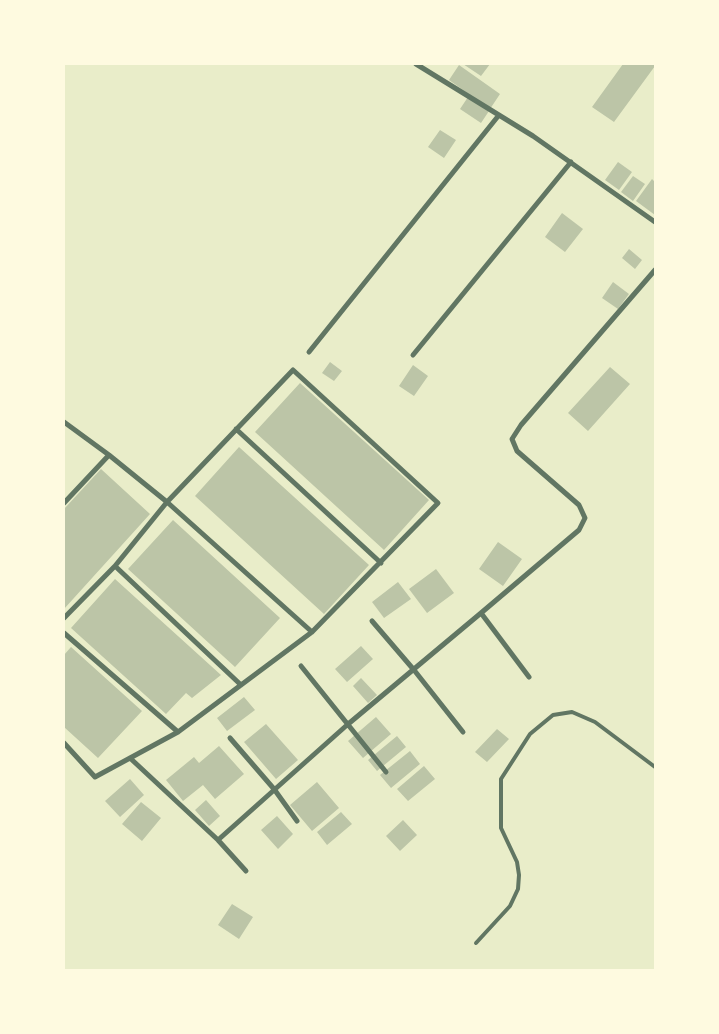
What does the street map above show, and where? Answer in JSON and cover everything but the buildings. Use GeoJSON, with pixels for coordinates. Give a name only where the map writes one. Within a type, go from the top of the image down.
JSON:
{"type":"FeatureCollection","features":[{"type":"Feature","properties":{"kind":"street"},"geometry":{"type":"LineString","coordinates":[[416,64],[533,136],[655,222]]}},
{"type":"Feature","properties":{"kind":"street"},"geometry":{"type":"LineString","coordinates":[[309,352],[499,115]]}},
{"type":"Feature","properties":{"kind":"street"},"geometry":{"type":"LineString","coordinates":[[413,355],[571,162]]}},
{"type":"Feature","properties":{"kind":"street"},"geometry":{"type":"LineString","coordinates":[[218,840],[348,725],[578,530],[585,518],[579,505],[518,451],[512,439],[521,426],[655,270]]}},
{"type":"Feature","properties":{"kind":"street"},"geometry":{"type":"LineString","coordinates":[[64,618],[115,566],[168,502],[293,370],[438,504],[312,632],[178,732],[95,777],[64,743]]}},
{"type":"Feature","properties":{"kind":"street"},"geometry":{"type":"LineString","coordinates":[[64,422],[168,502],[312,632]]}},
{"type":"Feature","properties":{"kind":"street"},"geometry":{"type":"LineString","coordinates":[[236,429],[382,562]]}},
{"type":"Feature","properties":{"kind":"street"},"geometry":{"type":"LineString","coordinates":[[64,503],[109,455]]}},
{"type":"Feature","properties":{"kind":"street"},"geometry":{"type":"LineString","coordinates":[[115,566],[241,685]]}},
{"type":"Feature","properties":{"kind":"street"},"geometry":{"type":"LineString","coordinates":[[481,613],[529,677]]}},
{"type":"Feature","properties":{"kind":"street"},"geometry":{"type":"LineString","coordinates":[[372,621],[463,732]]}},
{"type":"Feature","properties":{"kind":"street"},"geometry":{"type":"LineString","coordinates":[[64,633],[178,732]]}},
{"type":"Feature","properties":{"kind":"street"},"geometry":{"type":"LineString","coordinates":[[301,666],[386,772]]}},
{"type":"Feature","properties":{"kind":"street"},"geometry":{"type":"LineString","coordinates":[[230,738],[274,789],[297,821]]}},
{"type":"Feature","properties":{"kind":"street"},"geometry":{"type":"LineString","coordinates":[[130,758],[218,840],[246,871]]}},
{"type":"Feature","properties":{"kind":"lane"},"geometry":{"type":"LineString","coordinates":[[476,943],[510,906],[518,889],[519,874],[517,862],[501,828],[501,779],[530,734],[553,715],[572,712],[595,722],[655,768]]}}]}
